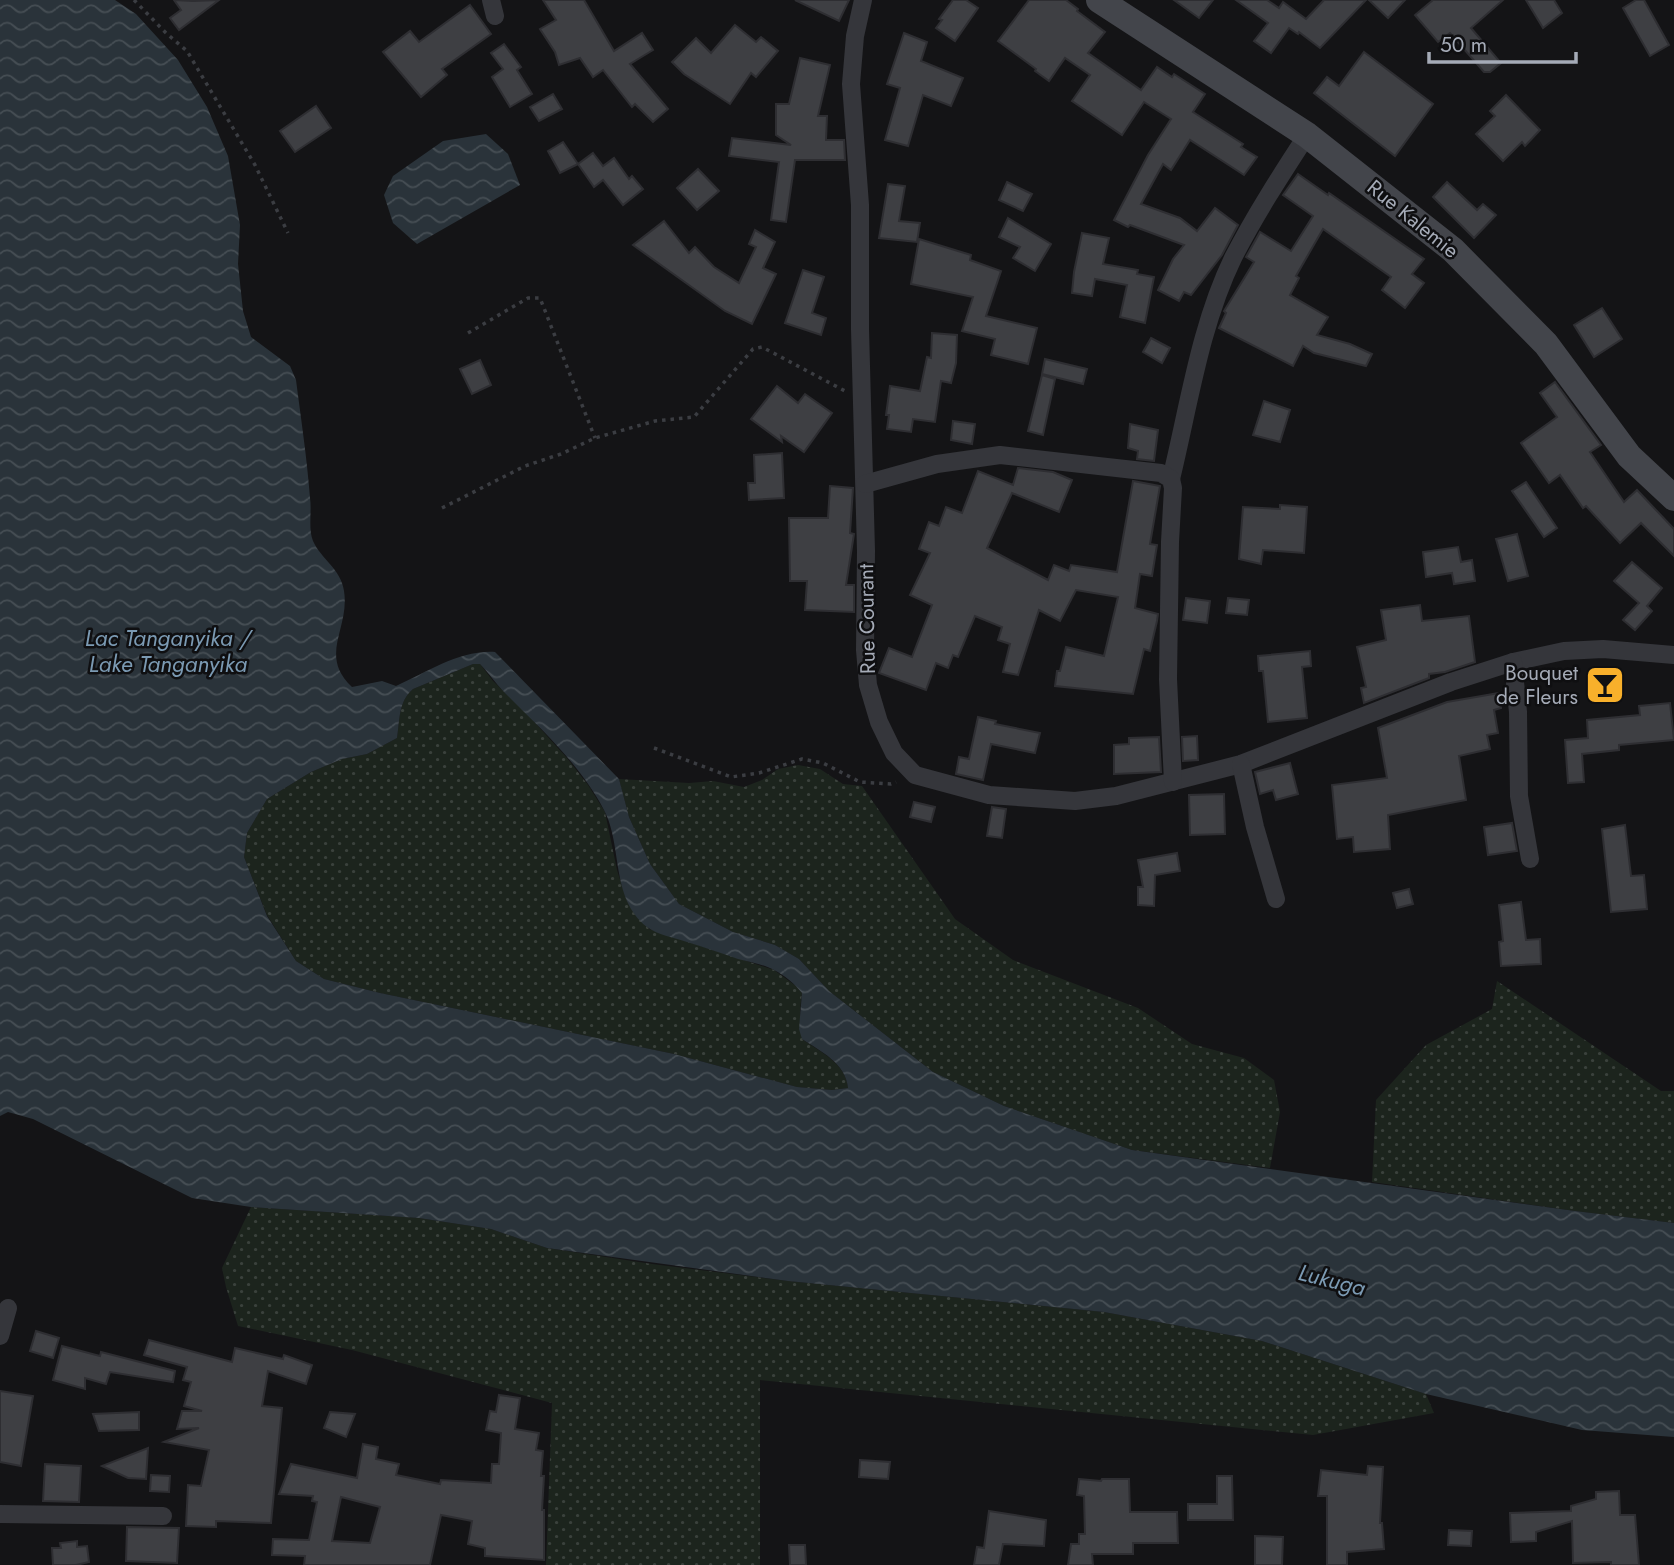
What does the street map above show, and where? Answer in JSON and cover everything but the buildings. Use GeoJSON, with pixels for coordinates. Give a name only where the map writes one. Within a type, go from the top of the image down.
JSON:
{"type":"FeatureCollection","features":[{"type":"Feature","properties":{"kind":"street","name":"Rue Courant"},"geometry":{"type":"LineString","coordinates":[[863,0],[855,36],[851,84],[860,205],[865,650],[868,685],[879,722],[894,752],[915,775]]}},
{"type":"Feature","properties":{"kind":"street","name":"Rue Kalemie"},"geometry":{"type":"LineString","coordinates":[[1099,0],[1307,135],[1462,259],[1546,344],[1629,456],[1674,498]]}},
{"type":"Feature","properties":{"kind":"street"},"geometry":{"type":"LineString","coordinates":[[1173,782],[1168,680],[1173,488],[1171,479],[1207,326],[1232,260],[1265,200],[1307,135]]}},
{"type":"Feature","properties":{"kind":"street"},"geometry":{"type":"LineString","coordinates":[[865,484],[937,464],[1000,455],[1161,472],[1171,479]]}},
{"type":"Feature","properties":{"kind":"street"},"geometry":{"type":"LineString","coordinates":[[915,775],[989,795],[1075,801],[1116,796],[1241,764],[1451,682],[1513,662],[1564,651],[1603,649],[1674,655]]}},
{"type":"Feature","properties":{"kind":"street"},"geometry":{"type":"LineString","coordinates":[[1513,662],[1518,712],[1520,796],[1530,859]]}},
{"type":"Feature","properties":{"kind":"street"},"geometry":{"type":"LineString","coordinates":[[1241,764],[1255,827],[1276,899]]}},
{"type":"Feature","properties":{"kind":"street"},"geometry":{"type":"LineString","coordinates":[[0,1336],[8,1308]]}},
{"type":"Feature","properties":{"kind":"street"},"geometry":{"type":"LineString","coordinates":[[0,1514],[163,1516]]}},
{"type":"Feature","properties":{"kind":"path"},"geometry":{"type":"LineString","coordinates":[[134,0],[187,51],[255,165],[288,233]]}},
{"type":"Feature","properties":{"kind":"path"},"geometry":{"type":"LineString","coordinates":[[468,333],[528,298],[540,298],[595,438]]}},
{"type":"Feature","properties":{"kind":"path"},"geometry":{"type":"LineString","coordinates":[[442,508],[526,466],[595,438],[655,421],[694,417],[753,349],[762,347],[863,400]]}},
{"type":"Feature","properties":{"kind":"path"},"geometry":{"type":"LineString","coordinates":[[654,748],[731,777],[759,773],[802,759],[823,763],[860,782],[891,784],[915,775]]}},
{"type":"Feature","properties":{"kind":"shaded area"},"geometry":{"type":"Polygon","coordinates":[[[473,664],[480,664],[567,758],[588,785],[605,812],[617,870],[626,898],[649,929],[774,970],[796,986],[802,993],[802,1039],[837,1065],[848,1088],[832,1090],[797,1087],[674,1054],[380,993],[324,979],[296,961],[267,915],[244,857],[247,833],[267,799],[311,772],[342,759],[367,754],[397,738],[402,705],[413,689],[473,664]]]}},
{"type":"Feature","properties":{"kind":"shaded area"},"geometry":{"type":"Polygon","coordinates":[[[798,765],[820,769],[843,784],[862,786],[955,919],[1013,960],[1138,1008],[1192,1044],[1244,1058],[1274,1080],[1280,1112],[1270,1168],[1132,1150],[1004,1106],[933,1072],[829,991],[799,959],[775,945],[733,932],[679,904],[650,864],[629,817],[619,779],[689,783],[713,781],[744,787],[762,780],[778,769],[798,765]]]}},
{"type":"Feature","properties":{"kind":"shaded area"},"geometry":{"type":"Polygon","coordinates":[[[1497,981],[1661,1091],[1674,1091],[1674,1223],[1372,1182],[1376,1100],[1426,1045],[1492,1009],[1497,981]]]}},
{"type":"Feature","properties":{"kind":"shaded area"},"geometry":{"type":"Polygon","coordinates":[[[251,1207],[419,1218],[491,1229],[547,1248],[652,1264],[788,1281],[1104,1312],[1262,1341],[1426,1394],[1434,1413],[1313,1435],[760,1380],[760,1565],[546,1565],[552,1403],[352,1350],[238,1326],[222,1268],[251,1207]]]}},
{"type":"Feature","properties":{"kind":"water","name":"Lac Tanganyika / Lake Tanganyika"},"geometry":{"type":"Polygon","coordinates":[[[0,0],[115,0],[136,14],[178,60],[207,107],[228,156],[240,225],[238,264],[243,311],[251,337],[290,366],[296,380],[309,483],[310,526],[313,541],[342,583],[345,605],[336,653],[337,664],[352,687],[382,681],[396,686],[456,658],[495,652],[619,779],[629,817],[650,864],[679,904],[733,932],[775,945],[799,959],[829,991],[933,1072],[1004,1106],[1132,1150],[1674,1223],[1674,1437],[1582,1430],[1426,1394],[1262,1341],[1104,1312],[788,1281],[547,1248],[491,1229],[419,1218],[251,1207],[192,1198],[33,1119],[8,1112],[0,1116],[0,0]],[[473,664],[413,689],[402,705],[397,738],[367,754],[342,759],[311,772],[267,799],[247,833],[244,857],[267,916],[296,961],[324,979],[380,993],[674,1054],[797,1087],[832,1090],[848,1088],[837,1065],[802,1039],[799,1029],[802,993],[789,980],[765,966],[656,932],[635,915],[622,887],[610,824],[594,793],[558,747],[480,664],[473,664]]]}},
{"type":"Feature","properties":{"kind":"water"},"geometry":{"type":"Polygon","coordinates":[[[486,134],[508,154],[520,185],[417,244],[393,223],[384,195],[393,176],[443,141],[486,134]]]}},
{"type":"Feature","properties":{"kind":"place","name":"Bouquet de Fleurs"},"geometry":{"type":"Point","coordinates":[1605,685]}},
{"type":"Feature","properties":{"kind":"water label","name":"Lukuga"},"geometry":{"type":"Point","coordinates":[1332,1280]}}]}
